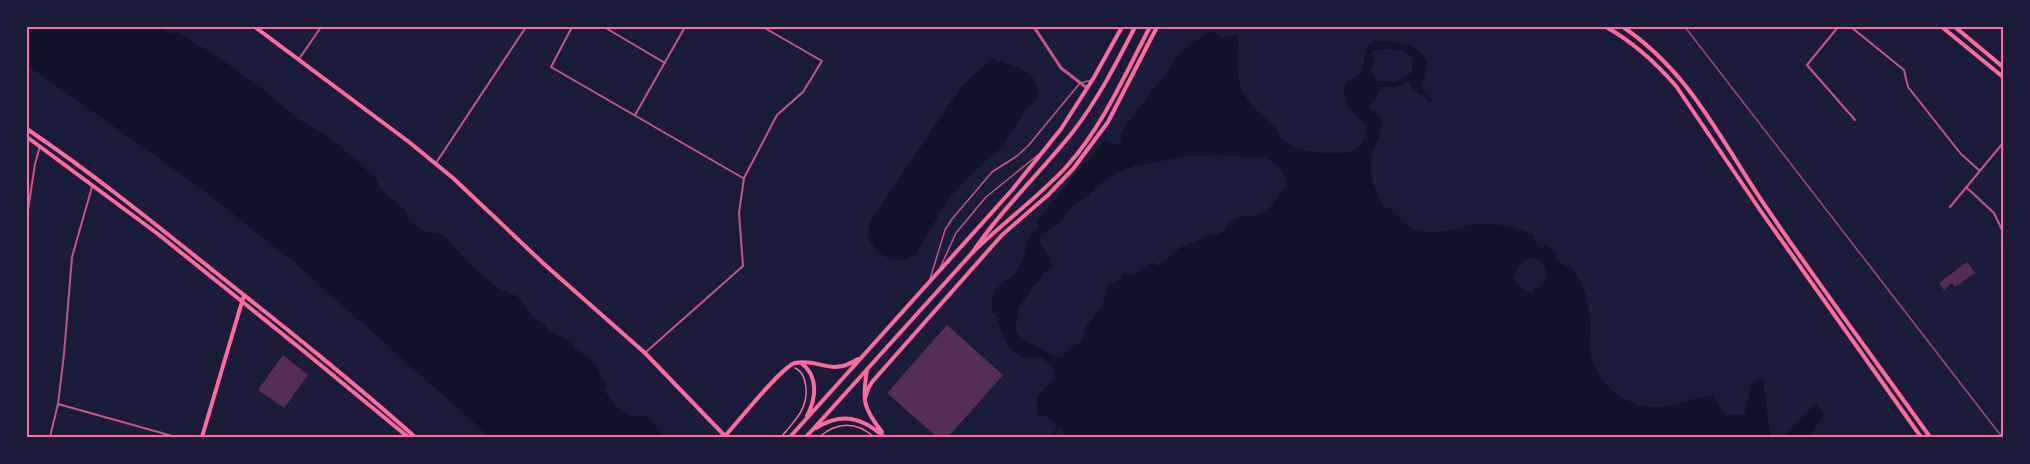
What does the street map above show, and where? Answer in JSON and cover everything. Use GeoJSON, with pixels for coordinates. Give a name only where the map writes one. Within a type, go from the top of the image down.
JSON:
{"type":"FeatureCollection","features":[{"type":"Feature","properties":{"kind":"main road"},"geometry":{"type":"LineString","coordinates":[[255,27],[435,163],[645,353],[726,437],[789,365],[805,362],[828,368],[839,368],[851,364],[863,355]]}},
{"type":"Feature","properties":{"kind":"main road"},"geometry":{"type":"LineString","coordinates":[[790,437],[1046,149],[1093,79],[1122,27]]}},
{"type":"Feature","properties":{"kind":"main road"},"geometry":{"type":"LineString","coordinates":[[972,253],[987,231],[1081,120],[1110,76],[1135,27]]}},
{"type":"Feature","properties":{"kind":"main road"},"geometry":{"type":"LineString","coordinates":[[806,437],[972,253],[1069,164],[1103,116],[1150,27]]}},
{"type":"Feature","properties":{"kind":"main road"},"geometry":{"type":"LineString","coordinates":[[865,402],[867,389],[872,382],[1002,235],[1048,195],[1073,169],[1108,122],[1157,27]]}},
{"type":"Feature","properties":{"kind":"main road"},"geometry":{"type":"LineString","coordinates":[[1606,27],[1630,43],[1676,86],[1760,210],[1921,437]]}},
{"type":"Feature","properties":{"kind":"main road"},"geometry":{"type":"LineString","coordinates":[[1623,27],[1653,50],[1689,89],[1766,206],[1930,437]]}},
{"type":"Feature","properties":{"kind":"main road"},"geometry":{"type":"LineString","coordinates":[[1942,27],[2003,77]]}},
{"type":"Feature","properties":{"kind":"main road"},"geometry":{"type":"LineString","coordinates":[[1955,27],[2003,66]]}},
{"type":"Feature","properties":{"kind":"main road"},"geometry":{"type":"LineString","coordinates":[[27,129],[93,177],[244,295],[323,358],[415,437]]}},
{"type":"Feature","properties":{"kind":"main road"},"geometry":{"type":"LineString","coordinates":[[27,137],[93,185],[242,301],[408,437]]}},
{"type":"Feature","properties":{"kind":"main road"},"geometry":{"type":"LineString","coordinates":[[202,437],[244,295]]}},
{"type":"Feature","properties":{"kind":"main road"},"geometry":{"type":"LineString","coordinates":[[801,363],[810,372],[814,382],[811,408],[803,422]]}},
{"type":"Feature","properties":{"kind":"main road"},"geometry":{"type":"LineString","coordinates":[[867,370],[865,402],[868,415],[885,437]]}},
{"type":"Feature","properties":{"kind":"main road"},"geometry":{"type":"LineString","coordinates":[[813,430],[840,418],[852,419],[873,427],[885,437]]}},
{"type":"Feature","properties":{"kind":"street"},"geometry":{"type":"LineString","coordinates":[[299,59],[321,27]]}},
{"type":"Feature","properties":{"kind":"street"},"geometry":{"type":"LineString","coordinates":[[435,163],[526,27]]}},
{"type":"Feature","properties":{"kind":"street"},"geometry":{"type":"LineString","coordinates":[[572,27],[551,67],[744,178]]}},
{"type":"Feature","properties":{"kind":"street"},"geometry":{"type":"LineString","coordinates":[[604,27],[665,63]]}},
{"type":"Feature","properties":{"kind":"street"},"geometry":{"type":"LineString","coordinates":[[634,115],[685,27]]}},
{"type":"Feature","properties":{"kind":"street"},"geometry":{"type":"LineString","coordinates":[[645,353],[743,266],[739,213],[744,178],[777,115],[803,92],[822,61],[763,27]]}},
{"type":"Feature","properties":{"kind":"street"},"geometry":{"type":"LineString","coordinates":[[1034,27],[1061,68],[1087,88]]}},
{"type":"Feature","properties":{"kind":"street"},"geometry":{"type":"LineString","coordinates":[[1838,27],[1807,65],[1855,120]]}},
{"type":"Feature","properties":{"kind":"street"},"geometry":{"type":"LineString","coordinates":[[1851,27],[1904,70],[1908,87],[1961,154],[1980,171]]}},
{"type":"Feature","properties":{"kind":"street"},"geometry":{"type":"LineString","coordinates":[[1950,207],[2003,142]]}},
{"type":"Feature","properties":{"kind":"street"},"geometry":{"type":"LineString","coordinates":[[27,217],[40,146]]}},
{"type":"Feature","properties":{"kind":"street"},"geometry":{"type":"LineString","coordinates":[[50,437],[58,404],[72,257],[93,185]]}},
{"type":"Feature","properties":{"kind":"street"},"geometry":{"type":"LineString","coordinates":[[1966,187],[1994,213],[2003,232]]}},
{"type":"Feature","properties":{"kind":"street"},"geometry":{"type":"LineString","coordinates":[[58,404],[176,437]]}},
{"type":"Feature","properties":{"kind":"lane"},"geometry":{"type":"LineString","coordinates":[[928,284],[945,230],[951,219],[992,172],[1028,146],[1080,83],[1093,79]]}},
{"type":"Feature","properties":{"kind":"lane"},"geometry":{"type":"LineString","coordinates":[[938,272],[957,233],[986,197],[1046,149]]}},
{"type":"Feature","properties":{"kind":"path"},"geometry":{"type":"LineString","coordinates":[[781,437],[801,413],[807,394],[803,374],[789,365]]}},
{"type":"Feature","properties":{"kind":"path"},"geometry":{"type":"LineString","coordinates":[[819,437],[831,428],[840,425],[861,427],[873,437]]}},
{"type":"Feature","properties":{"kind":"shaded area"},"geometry":{"type":"Polygon","coordinates":[[[27,27],[156,27],[174,34],[178,32],[224,61],[263,89],[299,120],[328,136],[376,178],[379,187],[406,212],[409,220],[423,231],[443,235],[470,264],[500,290],[517,296],[535,319],[544,324],[550,333],[570,341],[596,366],[607,385],[604,390],[620,410],[630,416],[641,415],[649,418],[665,437],[490,437],[295,263],[199,187],[27,65],[27,27]]]}},
{"type":"Feature","properties":{"kind":"shaded area"},"geometry":{"type":"Polygon","coordinates":[[[1210,31],[1222,37],[1239,34],[1237,61],[1241,88],[1247,99],[1274,127],[1281,138],[1290,145],[1310,151],[1343,153],[1359,147],[1365,135],[1366,126],[1348,107],[1343,89],[1347,81],[1362,73],[1367,47],[1374,41],[1412,46],[1423,55],[1428,63],[1421,87],[1433,100],[1430,103],[1412,88],[1411,82],[1408,81],[1397,87],[1381,87],[1377,97],[1368,107],[1381,120],[1371,168],[1375,188],[1385,208],[1388,207],[1406,224],[1420,231],[1442,231],[1472,225],[1496,224],[1535,236],[1532,239],[1543,249],[1546,245],[1557,255],[1555,259],[1566,267],[1569,264],[1579,280],[1590,315],[1592,362],[1604,382],[1612,390],[1633,403],[1655,407],[1713,395],[1726,415],[1744,415],[1753,380],[1763,378],[1770,435],[1775,437],[1068,437],[1060,428],[1054,437],[1050,437],[1058,426],[1045,415],[1037,416],[1037,396],[1052,381],[1054,369],[1044,359],[1019,355],[1009,346],[1002,334],[996,314],[992,313],[994,294],[1020,266],[1027,242],[1039,226],[1036,221],[1105,140],[1117,145],[1121,141],[1121,132],[1183,50],[1210,31]],[[1373,50],[1371,54],[1374,64],[1371,70],[1377,81],[1396,82],[1413,72],[1412,59],[1408,54],[1394,50],[1373,50]],[[1221,155],[1188,156],[1135,166],[1118,172],[1098,185],[1087,197],[1075,204],[1058,224],[1040,236],[1039,242],[1050,258],[1052,267],[1042,274],[1041,279],[1019,307],[1015,330],[1021,339],[1058,358],[1062,357],[1069,349],[1081,342],[1085,328],[1102,306],[1109,283],[1118,281],[1123,273],[1134,275],[1153,262],[1157,267],[1182,246],[1202,240],[1201,237],[1223,232],[1231,221],[1239,217],[1264,212],[1276,201],[1287,181],[1279,167],[1264,156],[1254,158],[1221,155]],[[1530,259],[1520,263],[1516,276],[1513,277],[1521,288],[1533,292],[1543,284],[1547,274],[1540,261],[1530,259]]]}},
{"type":"Feature","properties":{"kind":"shaded area"},"geometry":{"type":"Polygon","coordinates":[[[991,59],[1009,64],[1032,77],[1037,84],[1038,92],[1035,102],[1023,113],[1003,146],[975,170],[949,198],[915,255],[900,260],[887,258],[867,237],[870,222],[961,87],[991,59]]]}},
{"type":"Feature","properties":{"kind":"shaded area"},"geometry":{"type":"Polygon","coordinates":[[[1816,404],[1825,414],[1809,437],[1783,437],[1816,404]]]}},
{"type":"Feature","properties":{"kind":"building"},"geometry":{"type":"Polygon","coordinates":[[[1967,262],[1975,273],[1955,287],[1952,283],[1944,290],[1939,283],[1967,262]]]}},
{"type":"Feature","properties":{"kind":"building"},"geometry":{"type":"Polygon","coordinates":[[[947,325],[1003,375],[948,437],[937,437],[887,393],[947,325]]]}},
{"type":"Feature","properties":{"kind":"building"},"geometry":{"type":"Polygon","coordinates":[[[283,355],[308,375],[284,408],[258,390],[283,355]]]}},
{"type":"Feature","properties":{"kind":"railway"},"geometry":{"type":"LineString","coordinates":[[1685,27],[2002,437]]}}]}
